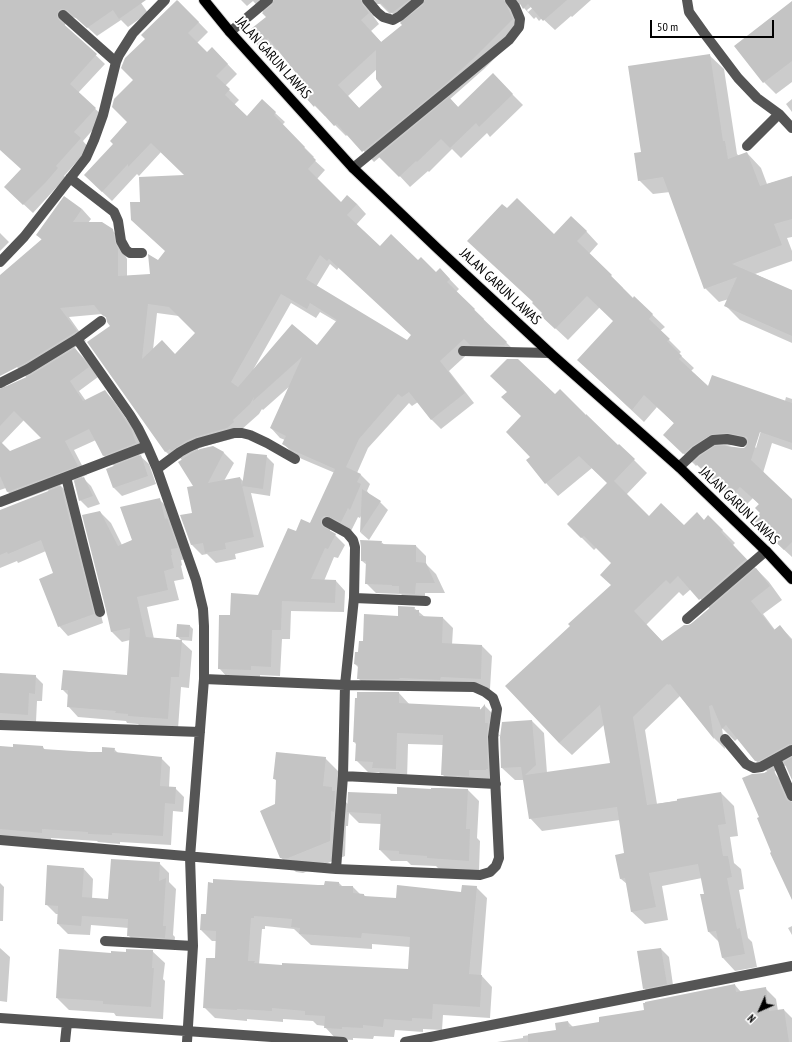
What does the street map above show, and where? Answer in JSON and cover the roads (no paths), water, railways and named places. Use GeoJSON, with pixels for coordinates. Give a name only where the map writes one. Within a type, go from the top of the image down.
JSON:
{"type":"FeatureCollection","features":[{"type":"Feature","properties":{"kind":"main road","name":"JALAN GARUN LAWAS"},"geometry":{"type":"LineString","coordinates":[[204,0],[230,32],[353,168],[550,353],[679,467],[766,551],[792,579]]}},
{"type":"Feature","properties":{"kind":"street"},"geometry":{"type":"LineString","coordinates":[[0,262],[24,237],[86,158],[103,115],[116,62],[133,34],[165,0]]}},
{"type":"Feature","properties":{"kind":"street"},"geometry":{"type":"LineString","coordinates":[[230,32],[268,0]]}},
{"type":"Feature","properties":{"kind":"street"},"geometry":{"type":"LineString","coordinates":[[367,0],[383,17],[393,20],[419,0]]}},
{"type":"Feature","properties":{"kind":"street"},"geometry":{"type":"LineString","coordinates":[[353,168],[509,40],[519,27],[520,19],[510,0]]}},
{"type":"Feature","properties":{"kind":"street"},"geometry":{"type":"LineString","coordinates":[[687,0],[689,12],[738,78],[757,98],[779,114],[792,128]]}},
{"type":"Feature","properties":{"kind":"street"},"geometry":{"type":"LineString","coordinates":[[63,15],[116,62]]}},
{"type":"Feature","properties":{"kind":"street"},"geometry":{"type":"LineString","coordinates":[[746,146],[779,114]]}},
{"type":"Feature","properties":{"kind":"street"},"geometry":{"type":"LineString","coordinates":[[70,178],[114,212],[118,221],[121,241],[126,250],[130,253],[142,253]]}},
{"type":"Feature","properties":{"kind":"street"},"geometry":{"type":"LineString","coordinates":[[0,383],[28,369],[77,339],[101,321]]}},
{"type":"Feature","properties":{"kind":"street"},"geometry":{"type":"LineString","coordinates":[[77,339],[130,415],[147,446],[157,469],[196,580],[203,609],[204,679],[190,857],[193,946],[187,1042]]}},
{"type":"Feature","properties":{"kind":"street"},"geometry":{"type":"LineString","coordinates":[[463,351],[550,353]]}},
{"type":"Feature","properties":{"kind":"street"},"geometry":{"type":"LineString","coordinates":[[157,469],[189,447],[234,433],[242,433],[253,437],[295,459]]}},
{"type":"Feature","properties":{"kind":"street"},"geometry":{"type":"LineString","coordinates":[[679,467],[696,451],[713,440],[727,439],[742,442]]}},
{"type":"Feature","properties":{"kind":"street"},"geometry":{"type":"LineString","coordinates":[[0,502],[147,446]]}},
{"type":"Feature","properties":{"kind":"street"},"geometry":{"type":"LineString","coordinates":[[66,477],[100,612]]}},
{"type":"Feature","properties":{"kind":"street"},"geometry":{"type":"LineString","coordinates":[[327,522],[347,533],[351,536],[355,543],[354,598],[345,685],[343,776],[336,869]]}},
{"type":"Feature","properties":{"kind":"street"},"geometry":{"type":"LineString","coordinates":[[687,619],[766,551]]}},
{"type":"Feature","properties":{"kind":"street"},"geometry":{"type":"LineString","coordinates":[[354,598],[426,601]]}},
{"type":"Feature","properties":{"kind":"street"},"geometry":{"type":"LineString","coordinates":[[0,840],[336,869],[480,875],[490,872],[496,866],[499,858],[493,737],[497,709],[492,698],[485,692],[474,687],[345,685],[204,679]]}},
{"type":"Feature","properties":{"kind":"street"},"geometry":{"type":"LineString","coordinates":[[0,725],[200,732]]}},
{"type":"Feature","properties":{"kind":"street"},"geometry":{"type":"LineString","coordinates":[[725,739],[746,764],[754,768],[761,767],[792,750]]}},
{"type":"Feature","properties":{"kind":"street"},"geometry":{"type":"LineString","coordinates":[[776,759],[792,796]]}},
{"type":"Feature","properties":{"kind":"street"},"geometry":{"type":"LineString","coordinates":[[343,776],[496,784]]}},
{"type":"Feature","properties":{"kind":"street"},"geometry":{"type":"LineString","coordinates":[[105,941],[193,946]]}},
{"type":"Feature","properties":{"kind":"street"},"geometry":{"type":"LineString","coordinates":[[405,1042],[792,966]]}},
{"type":"Feature","properties":{"kind":"street"},"geometry":{"type":"LineString","coordinates":[[0,1018],[343,1042]]}},
{"type":"Feature","properties":{"kind":"street"},"geometry":{"type":"LineString","coordinates":[[66,1042],[67,1022]]}}]}
